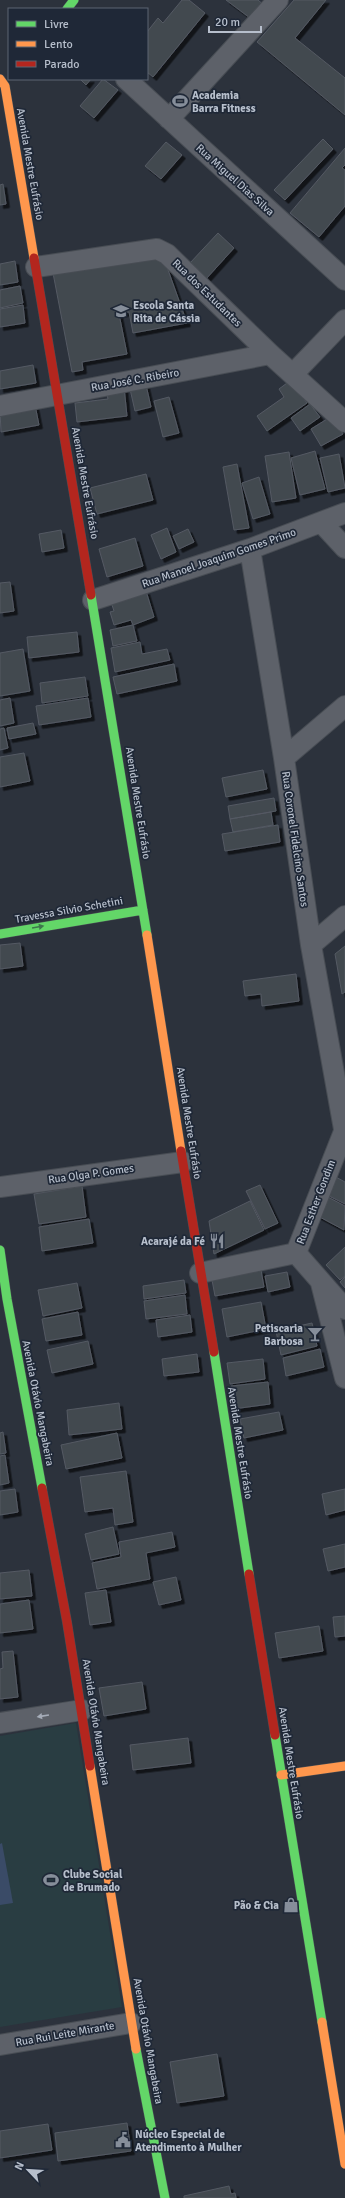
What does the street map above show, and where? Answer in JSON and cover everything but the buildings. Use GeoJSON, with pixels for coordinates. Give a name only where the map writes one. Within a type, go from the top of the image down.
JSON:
{"type":"FeatureCollection","features":[{"type":"Feature","properties":{"kind":"street"},"geometry":{"type":"LineString","coordinates":[[68,8],[74,0]]}},
{"type":"Feature","properties":{"kind":"street"},"geometry":{"type":"LineString","coordinates":[[169,119],[278,0]]}},
{"type":"Feature","properties":{"kind":"street","name":"Rua Miguel Dias Silva"},"geometry":{"type":"LineString","coordinates":[[127,80],[345,280]]}},
{"type":"Feature","properties":{"kind":"street","name":"Avenida Mestre Eufrásio"},"geometry":{"type":"LineString","coordinates":[[2,86],[36,267],[93,600],[200,1273],[345,2164]]}},
{"type":"Feature","properties":{"kind":"street","name":"Rua dos Estudantes"},"geometry":{"type":"LineString","coordinates":[[36,267],[157,249],[167,254],[270,354],[345,422]]}},
{"type":"Feature","properties":{"kind":"street"},"geometry":{"type":"LineString","coordinates":[[293,374],[345,320]]}},
{"type":"Feature","properties":{"kind":"street","name":"Rua José C. Ribeiro"},"geometry":{"type":"LineString","coordinates":[[0,406],[58,393],[270,354]]}},
{"type":"Feature","properties":{"kind":"street","name":"Rua Manoel Joaquim Gomes Primo"},"geometry":{"type":"LineString","coordinates":[[93,600],[250,549],[345,513]]}},
{"type":"Feature","properties":{"kind":"street"},"geometry":{"type":"LineString","coordinates":[[321,522],[345,548]]}},
{"type":"Feature","properties":{"kind":"street","name":"Rua Coronel Fidelcino Santos"},"geometry":{"type":"LineString","coordinates":[[250,549],[284,758],[311,945],[345,1129]]}},
{"type":"Feature","properties":{"kind":"street"},"geometry":{"type":"LineString","coordinates":[[284,758],[345,706]]}},
{"type":"Feature","properties":{"kind":"street","name":"Travessa Silvio Schetini"},"geometry":{"type":"LineString","coordinates":[[0,934],[143,910]]}},
{"type":"Feature","properties":{"kind":"street"},"geometry":{"type":"LineString","coordinates":[[311,945],[345,916]]}},
{"type":"Feature","properties":{"kind":"street","name":"Rua Esther Gondim"},"geometry":{"type":"LineString","coordinates":[[296,1253],[345,1129]]}},
{"type":"Feature","properties":{"kind":"street","name":"Rua Olga P. Gomes"},"geometry":{"type":"LineString","coordinates":[[0,1186],[183,1162]]}},
{"type":"Feature","properties":{"kind":"street","name":"Avenida Otávio Mangabeira"},"geometry":{"type":"LineString","coordinates":[[0,1250],[3,1301],[82,1710],[131,2023],[165,2198]]}},
{"type":"Feature","properties":{"kind":"street"},"geometry":{"type":"LineString","coordinates":[[200,1273],[296,1253],[345,1309]]}},
{"type":"Feature","properties":{"kind":"street"},"geometry":{"type":"LineString","coordinates":[[321,1283],[345,1378]]}},
{"type":"Feature","properties":{"kind":"street"},"geometry":{"type":"LineString","coordinates":[[0,1723],[82,1710]]}},
{"type":"Feature","properties":{"kind":"street"},"geometry":{"type":"LineString","coordinates":[[281,1775],[345,1766]]}},
{"type":"Feature","properties":{"kind":"street","name":"Rua Rui Leite Mirante"},"geometry":{"type":"LineString","coordinates":[[0,2045],[131,2023]]}},
{"type":"Feature","properties":{"kind":"green space","name":"Clube Social de Brumado"},"geometry":{"type":"Polygon","coordinates":[[[76,1723],[122,2007],[0,2027],[0,1736],[76,1723]]]}},
{"type":"Feature","properties":{"kind":"water"},"geometry":{"type":"Polygon","coordinates":[[[2,1843],[13,1903],[0,1905],[0,1844],[2,1843]]]}},
{"type":"Feature","properties":{"kind":"traffic: fast"},"geometry":{"type":"LineString","coordinates":[[68,8],[74,0]]}},
{"type":"Feature","properties":{"kind":"traffic: fast"},"geometry":{"type":"LineString","coordinates":[[91,595],[147,935]]}},
{"type":"Feature","properties":{"kind":"traffic: fast"},"geometry":{"type":"LineString","coordinates":[[0,934],[143,910]]}},
{"type":"Feature","properties":{"kind":"traffic: fast"},"geometry":{"type":"LineString","coordinates":[[0,1250],[7,1299],[42,1488]]}},
{"type":"Feature","properties":{"kind":"traffic: fast"},"geometry":{"type":"LineString","coordinates":[[214,1352],[249,1574]]}},
{"type":"Feature","properties":{"kind":"traffic: fast"},"geometry":{"type":"LineString","coordinates":[[275,1735],[322,2022]]}},
{"type":"Feature","properties":{"kind":"traffic: fast"},"geometry":{"type":"LineString","coordinates":[[136,2049],[165,2198]]}},
{"type":"Feature","properties":{"kind":"traffic: slow"},"geometry":{"type":"LineString","coordinates":[[0,79],[5,86],[34,258]]}},
{"type":"Feature","properties":{"kind":"traffic: slow"},"geometry":{"type":"LineString","coordinates":[[147,935],[181,1151]]}},
{"type":"Feature","properties":{"kind":"traffic: slow"},"geometry":{"type":"LineString","coordinates":[[90,1766],[136,2049]]}},
{"type":"Feature","properties":{"kind":"traffic: slow"},"geometry":{"type":"LineString","coordinates":[[281,1775],[345,1766]]}},
{"type":"Feature","properties":{"kind":"traffic: slow"},"geometry":{"type":"LineString","coordinates":[[322,2022],[345,2164]]}},
{"type":"Feature","properties":{"kind":"traffic: jam"},"geometry":{"type":"LineString","coordinates":[[34,258],[91,595]]}},
{"type":"Feature","properties":{"kind":"traffic: jam"},"geometry":{"type":"LineString","coordinates":[[181,1151],[214,1352]]}},
{"type":"Feature","properties":{"kind":"traffic: jam"},"geometry":{"type":"LineString","coordinates":[[42,1488],[67,1622],[90,1766]]}},
{"type":"Feature","properties":{"kind":"traffic: jam"},"geometry":{"type":"LineString","coordinates":[[249,1574],[275,1735]]}},
{"type":"Feature","properties":{"kind":"place","name":"Academia Barra Fitness"},"geometry":{"type":"Point","coordinates":[180,101]}},
{"type":"Feature","properties":{"kind":"place","name":"Escola Santa Rita de Cássia"},"geometry":{"type":"Point","coordinates":[121,311]}},
{"type":"Feature","properties":{"kind":"place","name":"Acarajé da Fé"},"geometry":{"type":"Point","coordinates":[217,1241]}},
{"type":"Feature","properties":{"kind":"place","name":"Petiscaria Barbosa"},"geometry":{"type":"Point","coordinates":[315,1334]}},
{"type":"Feature","properties":{"kind":"place","name":"Clube Social de Brumado"},"geometry":{"type":"Point","coordinates":[51,1880]}},
{"type":"Feature","properties":{"kind":"place","name":"Pão & Cia"},"geometry":{"type":"Point","coordinates":[291,1905]}},
{"type":"Feature","properties":{"kind":"place","name":"Núcleo Especial de Atendimento à Mulher"},"geometry":{"type":"Point","coordinates":[123,2140]}}]}
